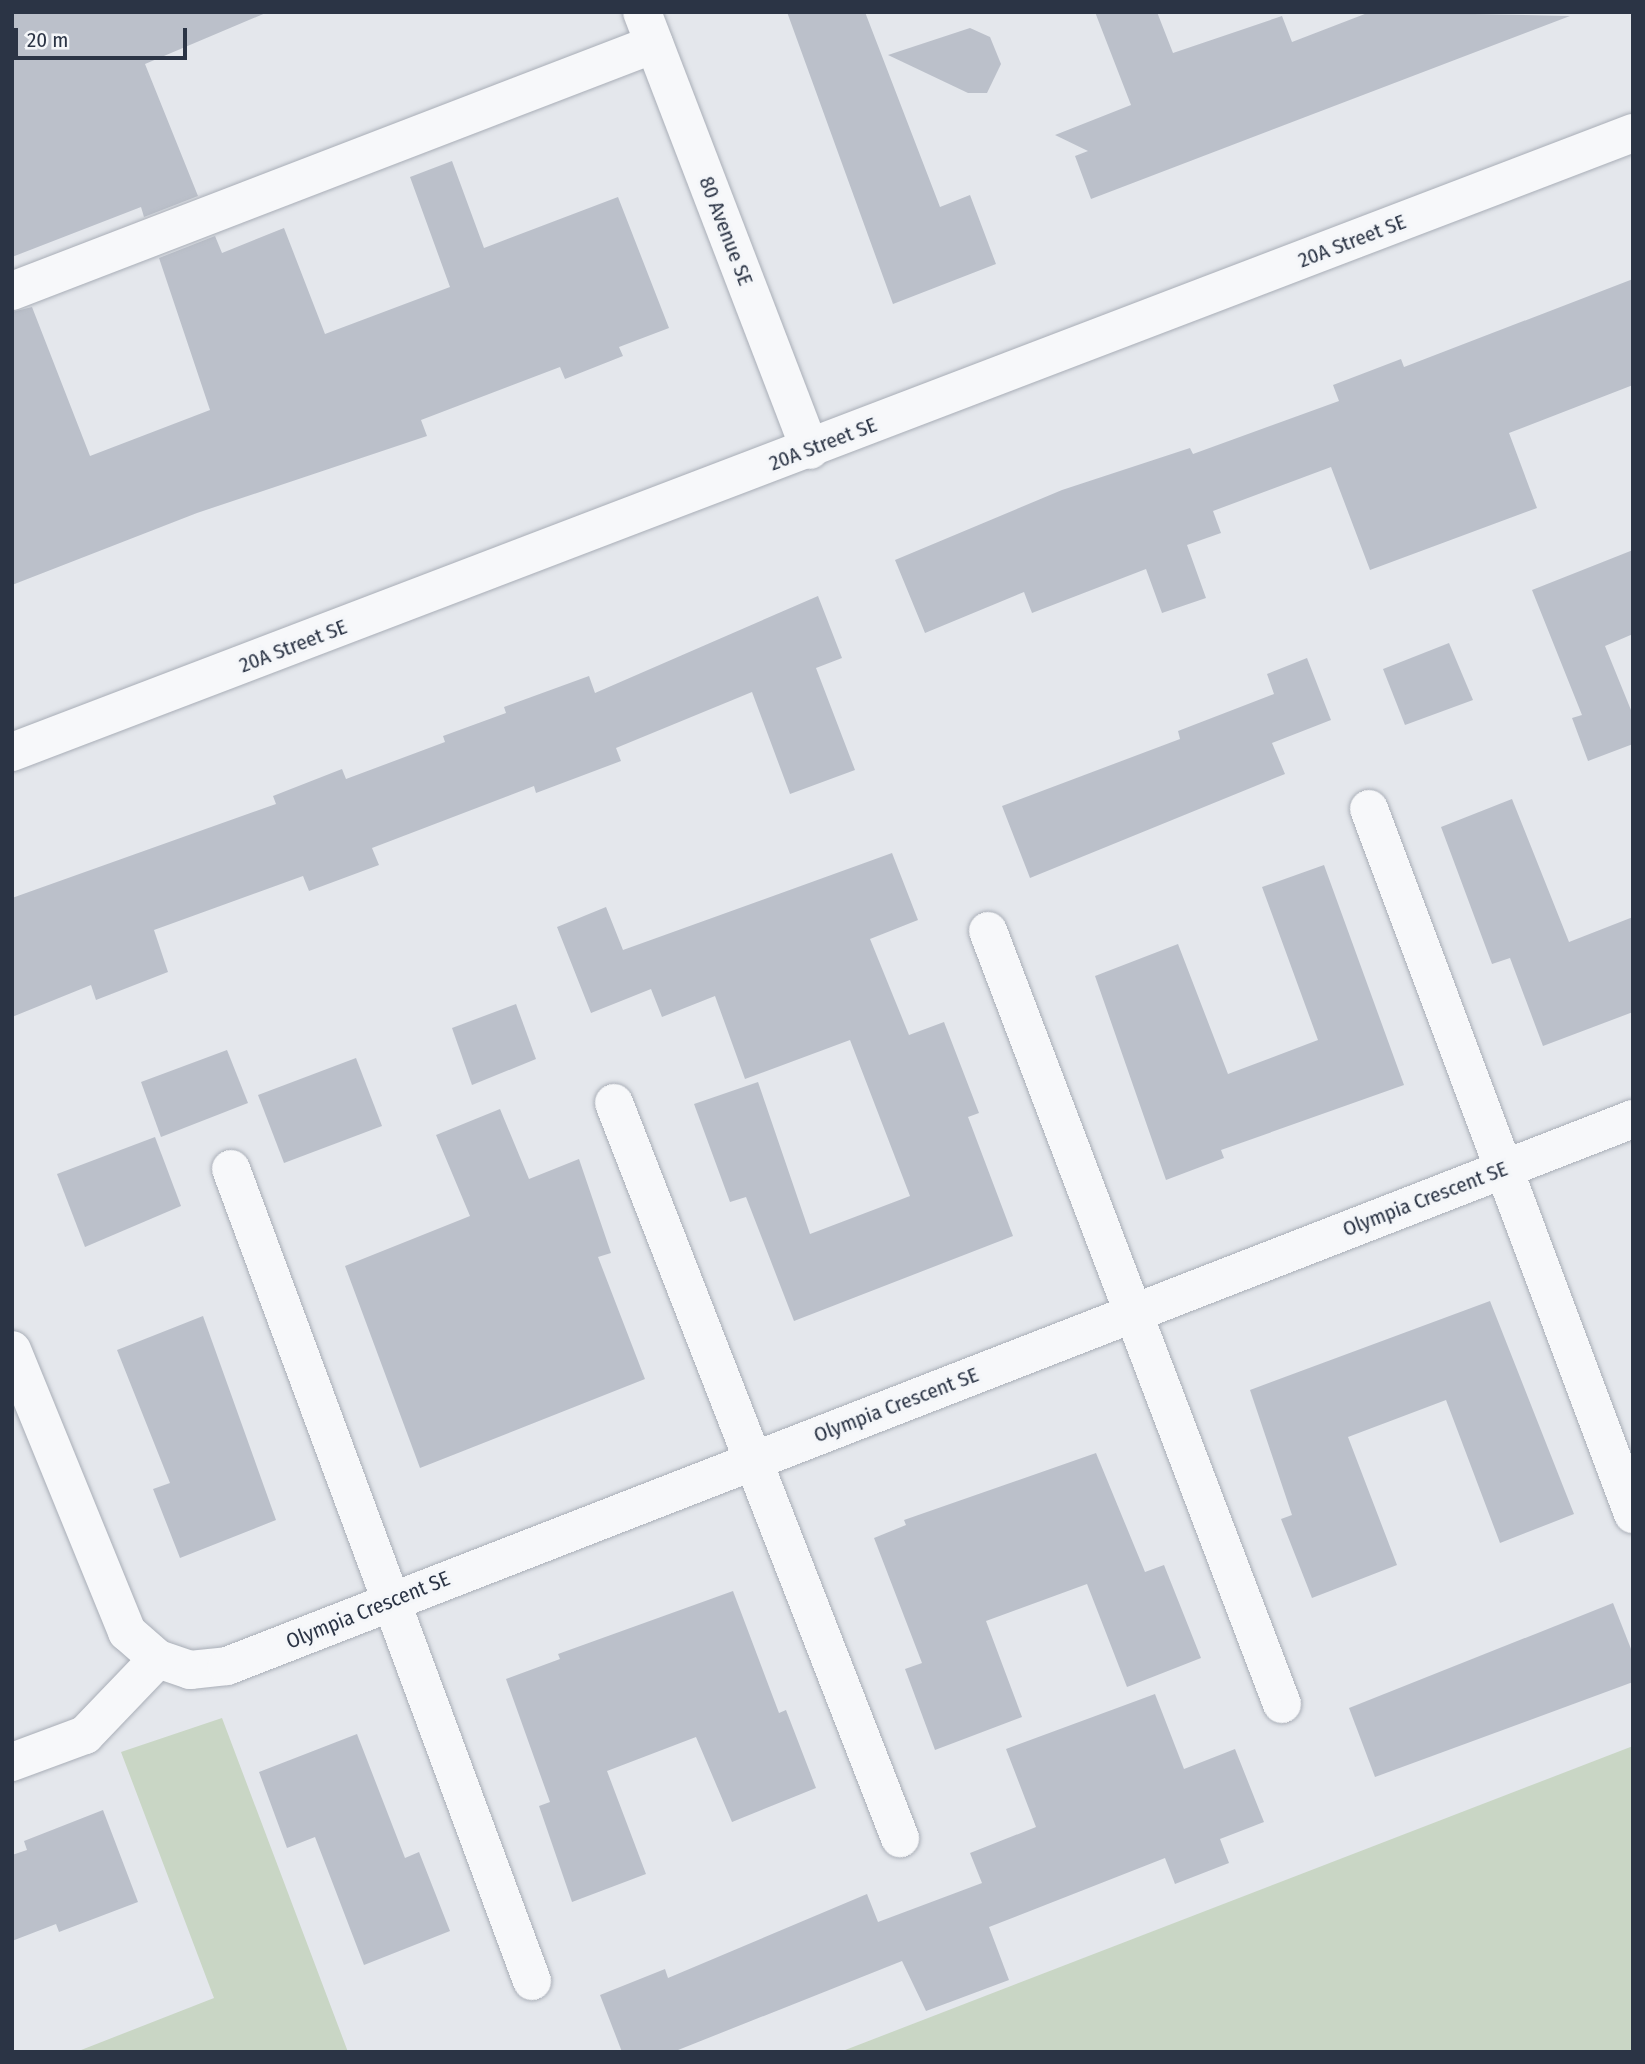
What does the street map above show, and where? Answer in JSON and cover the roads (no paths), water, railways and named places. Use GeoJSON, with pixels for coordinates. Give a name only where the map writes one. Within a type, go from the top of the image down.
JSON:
{"type":"FeatureCollection","features":[{"type":"Feature","properties":{"kind":"street"},"geometry":{"type":"LineString","coordinates":[[12,291],[648,28]]}},
{"type":"Feature","properties":{"kind":"street","name":"80 Avenue SE"},"geometry":{"type":"LineString","coordinates":[[648,28],[810,450]]}},
{"type":"Feature","properties":{"kind":"street","name":"20A Street SE"},"geometry":{"type":"LineString","coordinates":[[12,752],[810,450],[1633,133]]}},
{"type":"Feature","properties":{"kind":"street"},"geometry":{"type":"LineString","coordinates":[[1369,809],[1633,1514]]}},
{"type":"Feature","properties":{"kind":"street"},"geometry":{"type":"LineString","coordinates":[[988,931],[1282,1704]]}},
{"type":"Feature","properties":{"kind":"street"},"geometry":{"type":"LineString","coordinates":[[614,1102],[900,1838]]}},
{"type":"Feature","properties":{"kind":"street","name":"Olympia Crescent SE"},"geometry":{"type":"LineString","coordinates":[[12,1350],[110,1600],[127,1632],[158,1659],[190,1670],[227,1666],[1633,1119]]}},
{"type":"Feature","properties":{"kind":"street"},"geometry":{"type":"LineString","coordinates":[[231,1169],[532,1981]]}},
{"type":"Feature","properties":{"kind":"street"},"geometry":{"type":"LineString","coordinates":[[12,1762],[85,1735],[158,1659]]}}]}
